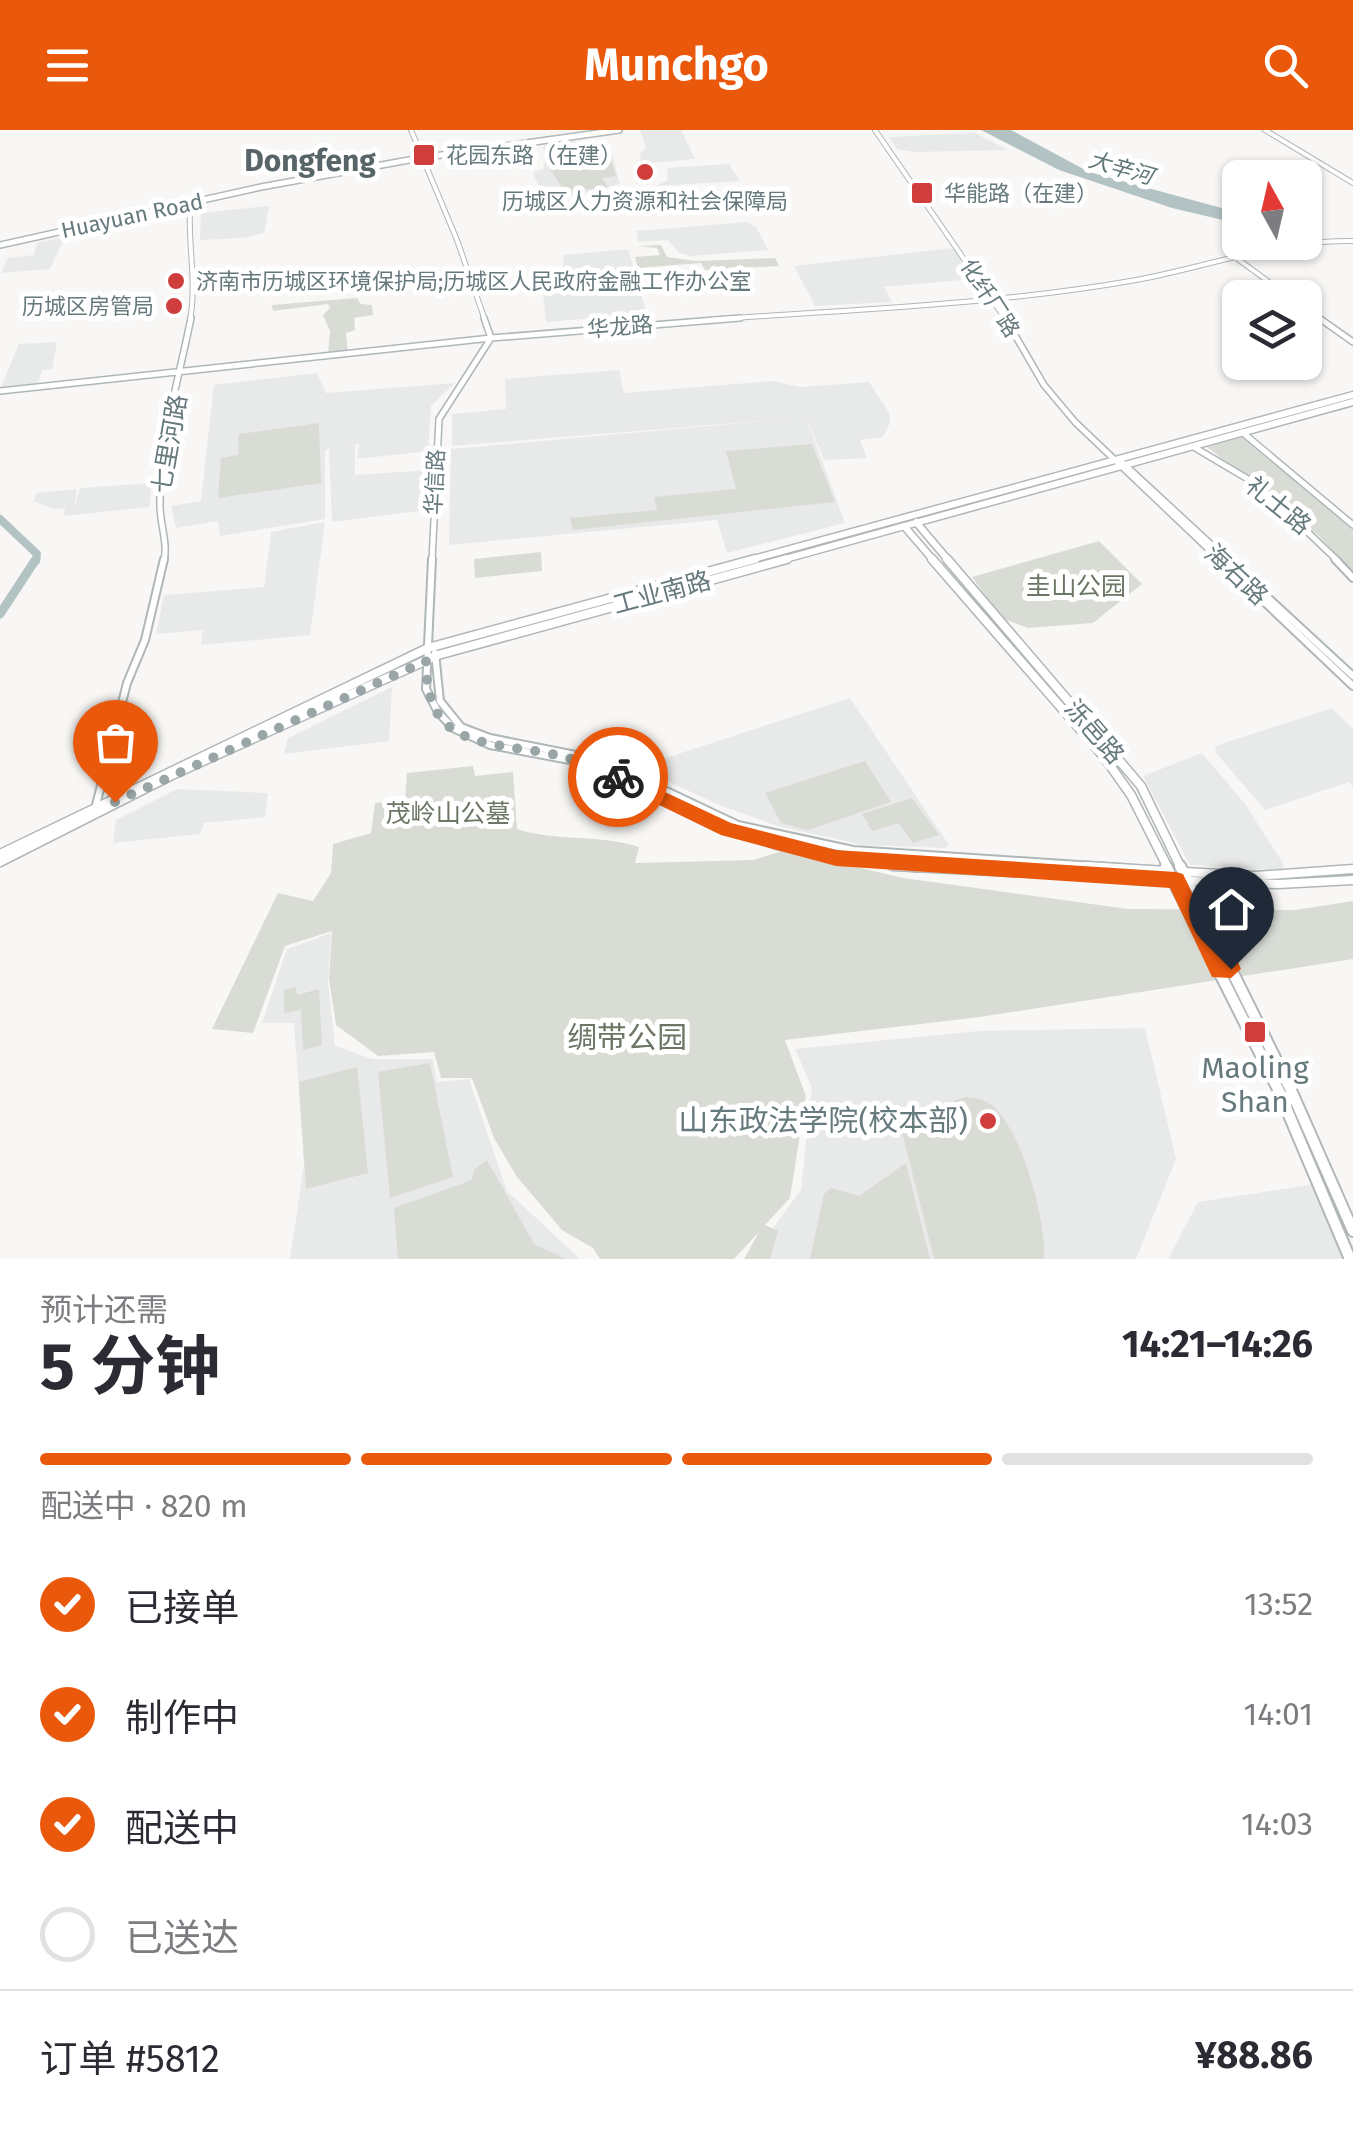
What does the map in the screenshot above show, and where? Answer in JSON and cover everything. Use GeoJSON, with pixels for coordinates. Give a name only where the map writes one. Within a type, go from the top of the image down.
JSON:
{"type":"FeatureCollection","features":[{"type":"Feature","properties":{"kind":"main road"},"geometry":{"type":"LineString","coordinates":[[411,130],[457,240],[491,338]]}},
{"type":"Feature","properties":{"kind":"main road","name":"Huayuan Road"},"geometry":{"type":"LineString","coordinates":[[0,243],[419,156],[589,130]]}},
{"type":"Feature","properties":{"kind":"main road","name":"Huayuan Road"},"geometry":{"type":"LineString","coordinates":[[0,243],[419,156],[619,130]]}},
{"type":"Feature","properties":{"kind":"main road","name":"化纤厂路"},"geometry":{"type":"LineString","coordinates":[[874,130],[991,297],[1044,386],[1119,463]]}},
{"type":"Feature","properties":{"kind":"main road"},"geometry":{"type":"LineString","coordinates":[[1268,130],[1353,181]]}},
{"type":"Feature","properties":{"kind":"main road"},"geometry":{"type":"LineString","coordinates":[[178,203],[186,204]]}},
{"type":"Feature","properties":{"kind":"main road","name":"七里河路"},"geometry":{"type":"LineString","coordinates":[[96,804],[127,683],[145,640],[164,560],[160,506],[166,448],[195,296],[188,249],[190,208],[186,204]]}},
{"type":"Feature","properties":{"kind":"main road","name":"华龙路"},"geometry":{"type":"LineString","coordinates":[[1322,240],[1353,241]]}},
{"type":"Feature","properties":{"kind":"main road"},"geometry":{"type":"LineString","coordinates":[[1238,260],[1266,280]]}},
{"type":"Feature","properties":{"kind":"main road","name":"华龙路"},"geometry":{"type":"LineString","coordinates":[[0,391],[491,338],[991,297],[1134,280],[1238,260]]}},
{"type":"Feature","properties":{"kind":"main road"},"geometry":{"type":"LineString","coordinates":[[1322,320],[1353,342]]}},
{"type":"Feature","properties":{"kind":"main road","name":"华信路"},"geometry":{"type":"LineString","coordinates":[[491,338],[439,419],[426,690],[434,709],[460,735],[474,742],[552,754],[609,772],[748,836],[864,862],[1173,876]]}},
{"type":"Feature","properties":{"kind":"main road","name":"工业南路"},"geometry":{"type":"LineString","coordinates":[[0,854],[96,804],[428,648],[1352,402]]}},
{"type":"Feature","properties":{"kind":"main road","name":"工业南路"},"geometry":{"type":"LineString","coordinates":[[0,862],[159,781],[438,656],[1119,463],[1352,402]]}},
{"type":"Feature","properties":{"kind":"main road"},"geometry":{"type":"LineString","coordinates":[[1242,432],[1353,525]]}},
{"type":"Feature","properties":{"kind":"main road","name":"礼士路"},"geometry":{"type":"LineString","coordinates":[[1192,446],[1258,485],[1313,534],[1353,578]]}},
{"type":"Feature","properties":{"kind":"main road","name":"海右路"},"geometry":{"type":"LineString","coordinates":[[1119,463],[1353,676]]}},
{"type":"Feature","properties":{"kind":"main road","name":"海右路"},"geometry":{"type":"LineString","coordinates":[[1119,463],[1353,686]]}},
{"type":"Feature","properties":{"kind":"main road","name":"泺邑路"},"geometry":{"type":"LineString","coordinates":[[916,522],[1141,786],[1187,876],[1350,1259]]}},
{"type":"Feature","properties":{"kind":"main road","name":"泺邑路"},"geometry":{"type":"LineString","coordinates":[[904,526],[1104,757],[1130,795],[1290,1088],[1353,1231]]}},
{"type":"Feature","properties":{"kind":"main road"},"geometry":{"type":"LineString","coordinates":[[428,648],[438,656],[435,676],[442,708],[461,727],[482,735],[599,759],[736,824],[802,842],[874,854],[1173,876],[1256,876],[1353,869]]}},
{"type":"Feature","properties":{"kind":"main road"},"geometry":{"type":"LineString","coordinates":[[1187,876],[1278,884],[1353,880]]}},
{"type":"Feature","properties":{"kind":"shaded area"},"geometry":{"type":"Polygon","coordinates":[[[640,130],[681,130],[695,159],[641,164],[640,153],[646,147],[640,130]]]}},
{"type":"Feature","properties":{"kind":"shaded area"},"geometry":{"type":"Polygon","coordinates":[[[981,130],[1011,130],[1089,172],[1222,208],[1222,220],[1172,208],[1059,170],[981,130]]]}},
{"type":"Feature","properties":{"kind":"shaded area"},"geometry":{"type":"Polygon","coordinates":[[[975,133],[1008,150],[914,152],[897,149],[889,137],[975,133]]]}},
{"type":"Feature","properties":{"kind":"shaded area"},"geometry":{"type":"Polygon","coordinates":[[[581,140],[590,152],[611,150],[620,184],[563,198],[555,186],[539,188],[533,172],[543,169],[543,146],[581,140]]]}},
{"type":"Feature","properties":{"kind":"shaded area"},"geometry":{"type":"Polygon","coordinates":[[[729,164],[740,181],[656,186],[668,180],[667,168],[729,164]]]}},
{"type":"Feature","properties":{"kind":"shaded area"},"geometry":{"type":"Polygon","coordinates":[[[269,206],[264,233],[200,240],[201,213],[269,206]]]}},
{"type":"Feature","properties":{"kind":"shaded area"},"geometry":{"type":"Polygon","coordinates":[[[747,222],[756,227],[768,250],[691,256],[679,253],[668,240],[638,242],[636,231],[747,222]]]}},
{"type":"Feature","properties":{"kind":"shaded area"},"geometry":{"type":"Polygon","coordinates":[[[65,237],[50,269],[1,273],[8,258],[34,255],[37,243],[65,237]]]}},
{"type":"Feature","properties":{"kind":"shaded area"},"geometry":{"type":"Polygon","coordinates":[[[953,248],[974,279],[884,287],[892,302],[815,306],[794,266],[953,248]]]}},
{"type":"Feature","properties":{"kind":"shaded area"},"geometry":{"type":"Polygon","coordinates":[[[628,249],[647,314],[546,322],[541,274],[562,271],[564,255],[628,249]]]}},
{"type":"Feature","properties":{"kind":"shaded area"},"geometry":{"type":"Polygon","coordinates":[[[57,342],[52,369],[42,370],[37,386],[0,389],[19,344],[57,342]]]}},
{"type":"Feature","properties":{"kind":"shaded area"},"geometry":{"type":"Polygon","coordinates":[[[619,370],[624,393],[772,381],[800,387],[869,382],[890,414],[890,423],[883,437],[860,440],[867,458],[824,460],[806,417],[845,523],[727,553],[717,520],[449,545],[451,449],[799,418],[452,446],[452,414],[506,409],[505,379],[619,370]]]}},
{"type":"Feature","properties":{"kind":"shaded area"},"geometry":{"type":"Polygon","coordinates":[[[317,373],[326,393],[455,383],[431,406],[428,451],[357,459],[359,444],[351,446],[355,446],[355,475],[430,470],[426,510],[332,522],[329,449],[325,450],[325,519],[220,536],[218,521],[176,528],[171,506],[201,501],[214,385],[317,373]]]}},
{"type":"Feature","properties":{"kind":"shaded area"},"geometry":{"type":"Polygon","coordinates":[[[152,483],[149,507],[64,516],[65,508],[53,509],[34,501],[36,493],[77,489],[74,508],[80,488],[152,483]]]}},
{"type":"Feature","properties":{"kind":"shaded area"},"geometry":{"type":"Polygon","coordinates":[[[325,522],[310,635],[201,645],[203,630],[156,634],[164,595],[264,587],[271,532],[325,522]]]}},
{"type":"Feature","properties":{"kind":"shaded area"},"geometry":{"type":"Polygon","coordinates":[[[392,687],[389,741],[284,754],[288,738],[392,687]]]}},
{"type":"Feature","properties":{"kind":"shaded area"},"geometry":{"type":"Polygon","coordinates":[[[850,698],[949,845],[945,848],[863,845],[777,826],[714,803],[647,771],[644,765],[850,698]]]}},
{"type":"Feature","properties":{"kind":"shaded area"},"geometry":{"type":"Polygon","coordinates":[[[1332,708],[1353,729],[1353,787],[1349,782],[1265,810],[1216,753],[1215,746],[1332,708]]]}},
{"type":"Feature","properties":{"kind":"shaded area"},"geometry":{"type":"Polygon","coordinates":[[[1202,753],[1245,804],[1284,865],[1282,870],[1190,865],[1143,776],[1202,753]]]}},
{"type":"Feature","properties":{"kind":"shaded area"},"geometry":{"type":"Polygon","coordinates":[[[177,789],[268,793],[265,817],[204,823],[200,834],[113,843],[116,820],[177,789]]]}},
{"type":"Feature","properties":{"kind":"shaded area"},"geometry":{"type":"Polygon","coordinates":[[[331,933],[328,982],[335,1046],[372,1059],[433,1059],[437,1082],[469,1079],[507,1191],[580,1259],[290,1259],[304,1165],[294,1023],[262,1023],[287,949],[331,933]]]}},
{"type":"Feature","properties":{"kind":"shaded area","name":"山东政法学院(校本部)"},"geometry":{"type":"Polygon","coordinates":[[[1145,1028],[1176,1159],[1136,1259],[750,1259],[801,1190],[812,1088],[795,1049],[979,1031],[1145,1028]]]}},
{"type":"Feature","properties":{"kind":"shaded area"},"geometry":{"type":"Polygon","coordinates":[[[1323,1183],[1353,1246],[1353,1259],[1168,1259],[1198,1202],[1323,1183]]]}},
{"type":"Feature","properties":{"kind":"green space"},"geometry":{"type":"Polygon","coordinates":[[[610,157],[616,176],[602,178],[608,187],[565,192],[547,164],[579,160],[596,172],[589,160],[610,157]]]}},
{"type":"Feature","properties":{"kind":"green space"},"geometry":{"type":"Polygon","coordinates":[[[661,245],[667,257],[695,261],[775,258],[779,266],[705,270],[701,263],[638,268],[635,257],[660,255],[657,248],[636,246],[661,245]]]}},
{"type":"Feature","properties":{"kind":"green space"},"geometry":{"type":"Polygon","coordinates":[[[357,298],[361,304],[372,305],[373,315],[354,318],[355,330],[346,333],[348,353],[328,355],[330,331],[323,315],[330,308],[328,304],[273,311],[272,305],[357,298]]]}},
{"type":"Feature","properties":{"kind":"green space"},"geometry":{"type":"Polygon","coordinates":[[[319,423],[321,483],[218,498],[221,458],[238,455],[239,434],[319,423]]]}},
{"type":"Feature","properties":{"kind":"green space"},"geometry":{"type":"Polygon","coordinates":[[[1245,436],[1353,527],[1353,572],[1319,536],[1207,447],[1245,436]]]}},
{"type":"Feature","properties":{"kind":"green space"},"geometry":{"type":"Polygon","coordinates":[[[812,444],[835,502],[573,530],[570,518],[657,510],[654,497],[736,489],[726,451],[812,444]]]}},
{"type":"Feature","properties":{"kind":"green space","name":"圭山公园"},"geometry":{"type":"Polygon","coordinates":[[[1099,541],[1142,584],[1093,623],[1028,628],[1002,618],[972,577],[1099,541]]]}},
{"type":"Feature","properties":{"kind":"green space"},"geometry":{"type":"Polygon","coordinates":[[[541,552],[542,571],[475,578],[474,559],[541,552]]]}},
{"type":"Feature","properties":{"kind":"green space"},"geometry":{"type":"Polygon","coordinates":[[[865,761],[891,802],[808,830],[781,823],[765,793],[865,761]]]}},
{"type":"Feature","properties":{"kind":"green space","name":"绸带公园"},"geometry":{"type":"Polygon","coordinates":[[[473,766],[475,776],[513,772],[517,829],[639,847],[635,863],[753,860],[785,850],[903,878],[1128,909],[1295,910],[1353,901],[1353,959],[980,1017],[785,1040],[806,1096],[790,1198],[765,1225],[778,1231],[770,1259],[744,1259],[759,1232],[734,1259],[600,1259],[593,1248],[562,1230],[517,1177],[494,1138],[472,1078],[441,1078],[434,1052],[378,1056],[336,1025],[329,979],[332,931],[285,946],[253,1033],[212,1029],[278,893],[313,901],[331,873],[333,844],[371,833],[375,803],[405,800],[407,773],[473,766]]]}},
{"type":"Feature","properties":{"kind":"green space"},"geometry":{"type":"Polygon","coordinates":[[[912,798],[939,835],[913,843],[899,823],[872,831],[862,814],[912,798]]]}},
{"type":"Feature","properties":{"kind":"green space"},"geometry":{"type":"Polygon","coordinates":[[[296,987],[297,995],[319,989],[322,1045],[303,1050],[301,1010],[284,1013],[284,990],[296,987]]]}},
{"type":"Feature","properties":{"kind":"green space"},"geometry":{"type":"Polygon","coordinates":[[[430,1063],[453,1177],[390,1198],[378,1072],[430,1063]]]}},
{"type":"Feature","properties":{"kind":"green space"},"geometry":{"type":"Polygon","coordinates":[[[357,1067],[368,1173],[306,1189],[299,1082],[357,1067]]]}},
{"type":"Feature","properties":{"kind":"green space"},"geometry":{"type":"Polygon","coordinates":[[[966,1097],[989,1103],[1012,1131],[1036,1199],[1044,1259],[934,1259],[897,1112],[916,1110],[919,1119],[966,1097]]]}},
{"type":"Feature","properties":{"kind":"green space"},"geometry":{"type":"Polygon","coordinates":[[[487,1160],[534,1244],[566,1259],[398,1259],[394,1208],[472,1180],[474,1170],[487,1160]]]}},
{"type":"Feature","properties":{"kind":"green space"},"geometry":{"type":"Polygon","coordinates":[[[906,1163],[930,1259],[810,1259],[824,1194],[831,1188],[859,1196],[906,1163]]]}},
{"type":"Feature","properties":{"kind":"waterway"},"geometry":{"type":"LineString","coordinates":[[0,519],[37,554],[36,561]]}},
{"type":"Feature","properties":{"kind":"waterway"},"geometry":{"type":"LineString","coordinates":[[0,614],[36,559]]}},
{"type":"Feature","properties":{"kind":"way so far"},"geometry":{"type":"LineString","coordinates":[[115,802],[426,661],[426,690],[434,709],[460,735],[474,742],[552,754],[618,777]]}},
{"type":"Feature","properties":{"kind":"place","name":"花园东路（在建）"},"geometry":{"type":"Point","coordinates":[424,155]}},
{"type":"Feature","properties":{"kind":"place","name":"历城区人力资源和社会保障局"},"geometry":{"type":"Point","coordinates":[645,172]}},
{"type":"Feature","properties":{"kind":"place","name":"华能路（在建）"},"geometry":{"type":"Point","coordinates":[922,193]}},
{"type":"Feature","properties":{"kind":"place","name":"济南市历城区环境保护局;历城区人民政府金融工作办公室"},"geometry":{"type":"Point","coordinates":[176,281]}},
{"type":"Feature","properties":{"kind":"place","name":"历城区房管局"},"geometry":{"type":"Point","coordinates":[174,306]}},
{"type":"Feature","properties":{"kind":"place","name":"Maoling Shan"},"geometry":{"type":"Point","coordinates":[1255,1032]}},
{"type":"Feature","properties":{"kind":"place","name":"山东政法学院(校本部)"},"geometry":{"type":"Point","coordinates":[988,1121]}},
{"type":"Feature","properties":{"kind":"district","name":"Dongfeng"},"geometry":{"type":"Point","coordinates":[310,161]}},
{"type":"Feature","properties":{"kind":"route"},"geometry":{"type":"LineString","coordinates":[[618,777],[728,830],[836,858],[1176,880],[1219,970],[1231,969]]}},
{"type":"Feature","properties":{"kind":"water label","name":"大辛河"},"geometry":{"type":"Point","coordinates":[1121,168]}},
{"type":"Feature","properties":{"kind":"park label","name":"茂岭山公墓"},"geometry":{"type":"Point","coordinates":[448,814]}}]}
